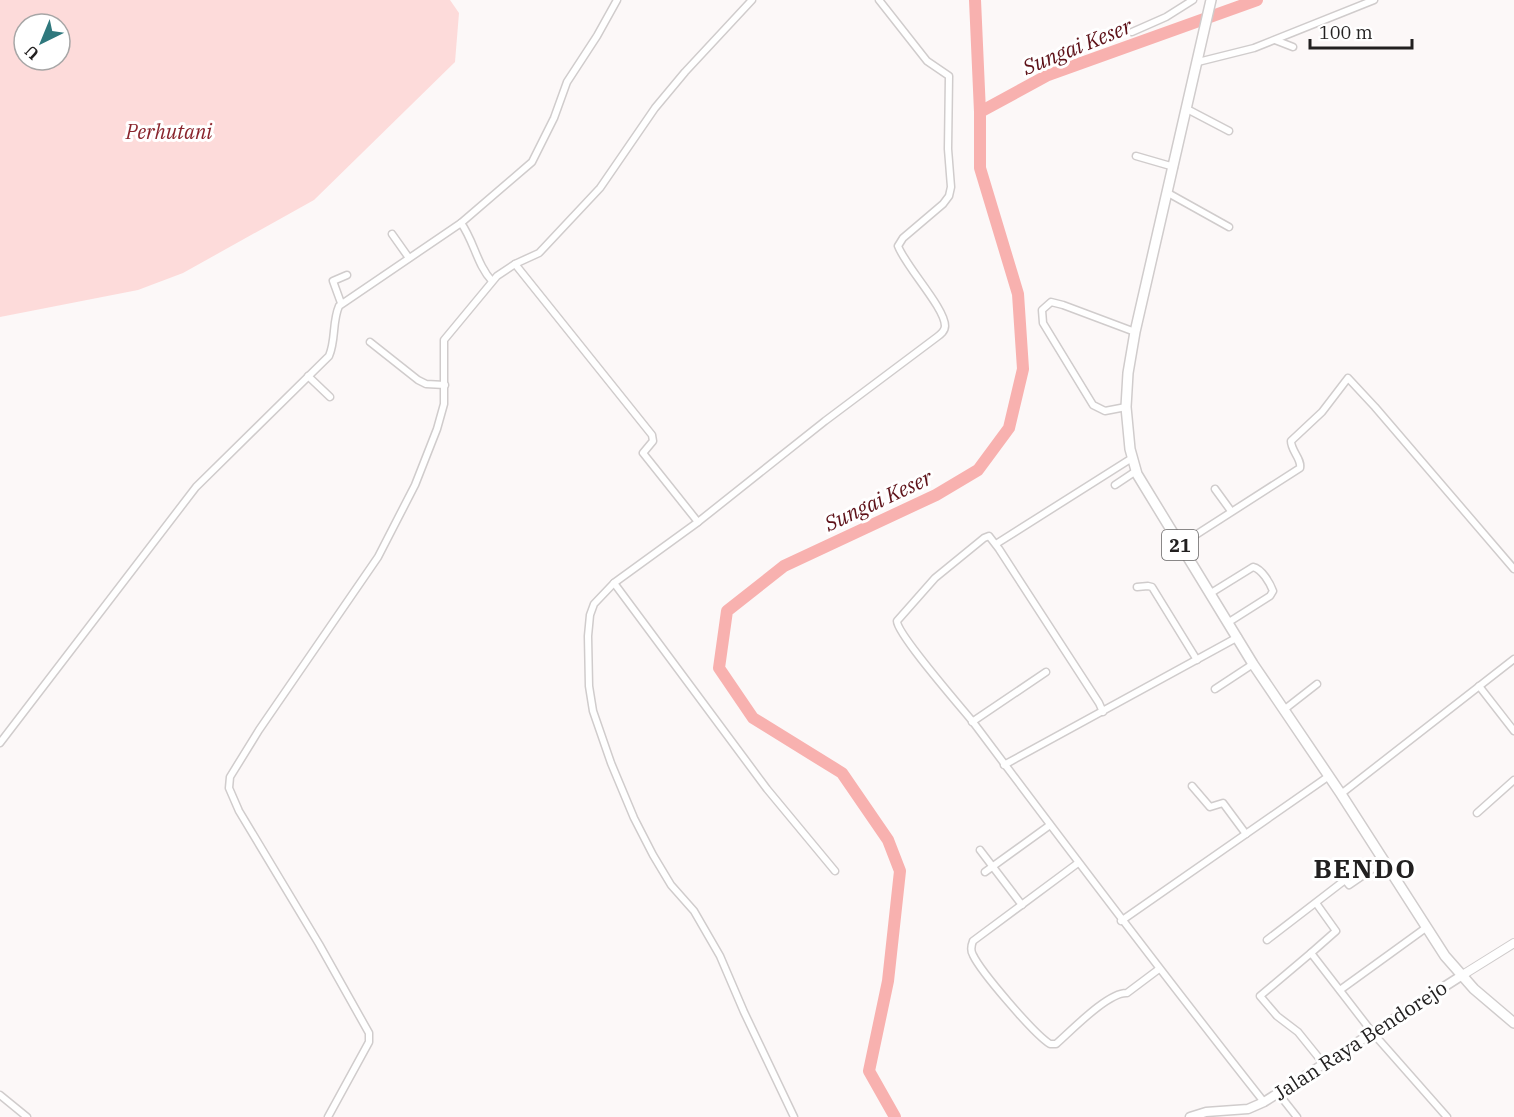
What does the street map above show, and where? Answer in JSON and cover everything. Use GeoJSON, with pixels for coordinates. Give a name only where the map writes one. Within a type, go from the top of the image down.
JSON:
{"type":"FeatureCollection","features":[{"type":"Feature","properties":{"kind":"highway","name":"21"},"geometry":{"type":"LineString","coordinates":[[1211,0],[1135,332],[1128,373],[1126,407],[1132,458],[1136,471],[1254,664],[1427,927],[1461,976],[1512,1018]]}},
{"type":"Feature","properties":{"kind":"main road","name":"Jalan Raya Bendorejo"},"geometry":{"type":"LineString","coordinates":[[1190,1117],[1206,1112],[1248,1109],[1264,1102],[1461,976]]}},
{"type":"Feature","properties":{"kind":"street"},"geometry":{"type":"LineString","coordinates":[[0,743],[196,488],[328,356],[332,347],[333,323],[337,308],[462,224],[536,157],[567,82],[617,0]]}},
{"type":"Feature","properties":{"kind":"street"},"geometry":{"type":"LineString","coordinates":[[328,1117],[369,1042],[369,1033],[319,944],[239,811],[229,788],[230,777],[259,730],[378,557],[415,485],[444,404],[444,340],[492,281],[544,249],[600,188],[655,108],[752,0]]}},
{"type":"Feature","properties":{"kind":"street"},"geometry":{"type":"LineString","coordinates":[[794,1117],[720,956],[694,911],[666,878],[634,818],[593,711],[589,686],[588,636],[590,615],[594,604],[614,583],[698,522],[825,421],[937,338],[945,327],[935,303],[898,246],[903,238],[949,196],[951,187],[948,76],[927,61],[879,0]]}},
{"type":"Feature","properties":{"kind":"street"},"geometry":{"type":"LineString","coordinates":[[1132,32],[1166,18],[1193,0]]}},
{"type":"Feature","properties":{"kind":"street"},"geometry":{"type":"LineString","coordinates":[[1198,62],[1221,58],[1275,40],[1374,0]]}},
{"type":"Feature","properties":{"kind":"street"},"geometry":{"type":"LineString","coordinates":[[1275,40],[1293,46]]}},
{"type":"Feature","properties":{"kind":"street"},"geometry":{"type":"LineString","coordinates":[[1187,109],[1229,131]]}},
{"type":"Feature","properties":{"kind":"street"},"geometry":{"type":"LineString","coordinates":[[1136,156],[1174,167]]}},
{"type":"Feature","properties":{"kind":"street"},"geometry":{"type":"LineString","coordinates":[[1168,193],[1229,227]]}},
{"type":"Feature","properties":{"kind":"street"},"geometry":{"type":"LineString","coordinates":[[462,224],[484,272],[492,281]]}},
{"type":"Feature","properties":{"kind":"street"},"geometry":{"type":"LineString","coordinates":[[392,234],[409,258]]}},
{"type":"Feature","properties":{"kind":"street"},"geometry":{"type":"LineString","coordinates":[[516,265],[652,435],[653,441],[643,453],[698,522]]}},
{"type":"Feature","properties":{"kind":"street"},"geometry":{"type":"LineString","coordinates":[[342,303],[333,281],[347,275]]}},
{"type":"Feature","properties":{"kind":"street"},"geometry":{"type":"LineString","coordinates":[[1126,407],[1105,411],[1093,405],[1043,323],[1042,310],[1051,302],[1064,305],[1135,332]]}},
{"type":"Feature","properties":{"kind":"street"},"geometry":{"type":"LineString","coordinates":[[369,342],[417,381],[445,385]]}},
{"type":"Feature","properties":{"kind":"street"},"geometry":{"type":"LineString","coordinates":[[308,376],[330,397]]}},
{"type":"Feature","properties":{"kind":"street"},"geometry":{"type":"LineString","coordinates":[[1180,544],[1300,468],[1301,464],[1291,441],[1322,412],[1347,378],[1375,407],[1514,569]]}},
{"type":"Feature","properties":{"kind":"street"},"geometry":{"type":"LineString","coordinates":[[996,544],[1132,458]]}},
{"type":"Feature","properties":{"kind":"street"},"geometry":{"type":"LineString","coordinates":[[1115,485],[1136,471]]}},
{"type":"Feature","properties":{"kind":"street"},"geometry":{"type":"LineString","coordinates":[[1215,489],[1231,511]]}},
{"type":"Feature","properties":{"kind":"street"},"geometry":{"type":"LineString","coordinates":[[1103,712],[989,536],[935,578],[897,621],[897,627],[913,649],[972,722],[1121,921],[1264,1102]]}},
{"type":"Feature","properties":{"kind":"street"},"geometry":{"type":"LineString","coordinates":[[1211,593],[1253,567],[1258,569],[1272,587],[1272,594],[1229,622]]}},
{"type":"Feature","properties":{"kind":"street"},"geometry":{"type":"LineString","coordinates":[[614,583],[766,789],[835,872]]}},
{"type":"Feature","properties":{"kind":"street"},"geometry":{"type":"LineString","coordinates":[[1137,587],[1152,587],[1197,660]]}},
{"type":"Feature","properties":{"kind":"street"},"geometry":{"type":"LineString","coordinates":[[1004,765],[1238,638]]}},
{"type":"Feature","properties":{"kind":"street"},"geometry":{"type":"LineString","coordinates":[[1341,794],[1514,658]]}},
{"type":"Feature","properties":{"kind":"street"},"geometry":{"type":"LineString","coordinates":[[1215,688],[1254,664]]}},
{"type":"Feature","properties":{"kind":"street"},"geometry":{"type":"LineString","coordinates":[[972,722],[1046,672]]}},
{"type":"Feature","properties":{"kind":"street"},"geometry":{"type":"LineString","coordinates":[[1285,709],[1317,684]]}},
{"type":"Feature","properties":{"kind":"street"},"geometry":{"type":"LineString","coordinates":[[1479,686],[1514,731]]}},
{"type":"Feature","properties":{"kind":"street"},"geometry":{"type":"LineString","coordinates":[[1121,921],[1329,776]]}},
{"type":"Feature","properties":{"kind":"street"},"geometry":{"type":"LineString","coordinates":[[1477,813],[1514,780]]}},
{"type":"Feature","properties":{"kind":"street"},"geometry":{"type":"LineString","coordinates":[[1192,786],[1210,807],[1223,803],[1246,834]]}},
{"type":"Feature","properties":{"kind":"street"},"geometry":{"type":"LineString","coordinates":[[985,872],[1050,825]]}},
{"type":"Feature","properties":{"kind":"street"},"geometry":{"type":"LineString","coordinates":[[980,850],[1022,905]]}},
{"type":"Feature","properties":{"kind":"street"},"geometry":{"type":"LineString","coordinates":[[1267,940],[1345,880],[1349,885],[1384,861]]}},
{"type":"Feature","properties":{"kind":"street"},"geometry":{"type":"LineString","coordinates":[[1078,863],[973,941],[972,953],[983,969],[1023,1018],[1050,1044],[1056,1044],[1107,1001],[1121,992],[1127,993],[1159,969]]}},
{"type":"Feature","properties":{"kind":"street"},"geometry":{"type":"LineString","coordinates":[[1316,903],[1336,931],[1260,996],[1277,1016],[1298,1032],[1323,1063]]}},
{"type":"Feature","properties":{"kind":"street"},"geometry":{"type":"LineString","coordinates":[[1340,990],[1427,927]]}},
{"type":"Feature","properties":{"kind":"street"},"geometry":{"type":"LineString","coordinates":[[1461,976],[1514,943]]}},
{"type":"Feature","properties":{"kind":"street"},"geometry":{"type":"LineString","coordinates":[[1311,953],[1372,1032],[1447,1117]]}},
{"type":"Feature","properties":{"kind":"street"},"geometry":{"type":"LineString","coordinates":[[1278,1093],[1297,1117]]}},
{"type":"Feature","properties":{"kind":"street"},"geometry":{"type":"LineString","coordinates":[[0,1095],[27,1117]]}},
{"type":"Feature","properties":{"kind":"green space","name":"Perhutani"},"geometry":{"type":"Polygon","coordinates":[[[0,0],[450,0],[459,13],[455,62],[314,200],[183,273],[138,290],[0,317],[0,0]]]}},
{"type":"Feature","properties":{"kind":"waterway"},"geometry":{"type":"LineString","coordinates":[[975,0],[980,112]]}},
{"type":"Feature","properties":{"kind":"waterway","name":"Sungai Keser"},"geometry":{"type":"LineString","coordinates":[[895,1117],[869,1071],[888,981],[900,871],[888,840],[842,773],[753,718],[719,668],[727,611],[784,566],[936,495],[978,470],[1009,428],[1023,369],[1018,294],[980,168],[980,112],[1048,75],[1257,0]]}},
{"type":"Feature","properties":{"kind":"district","name":"BENDO"},"geometry":{"type":"Point","coordinates":[1365,868]}}]}
